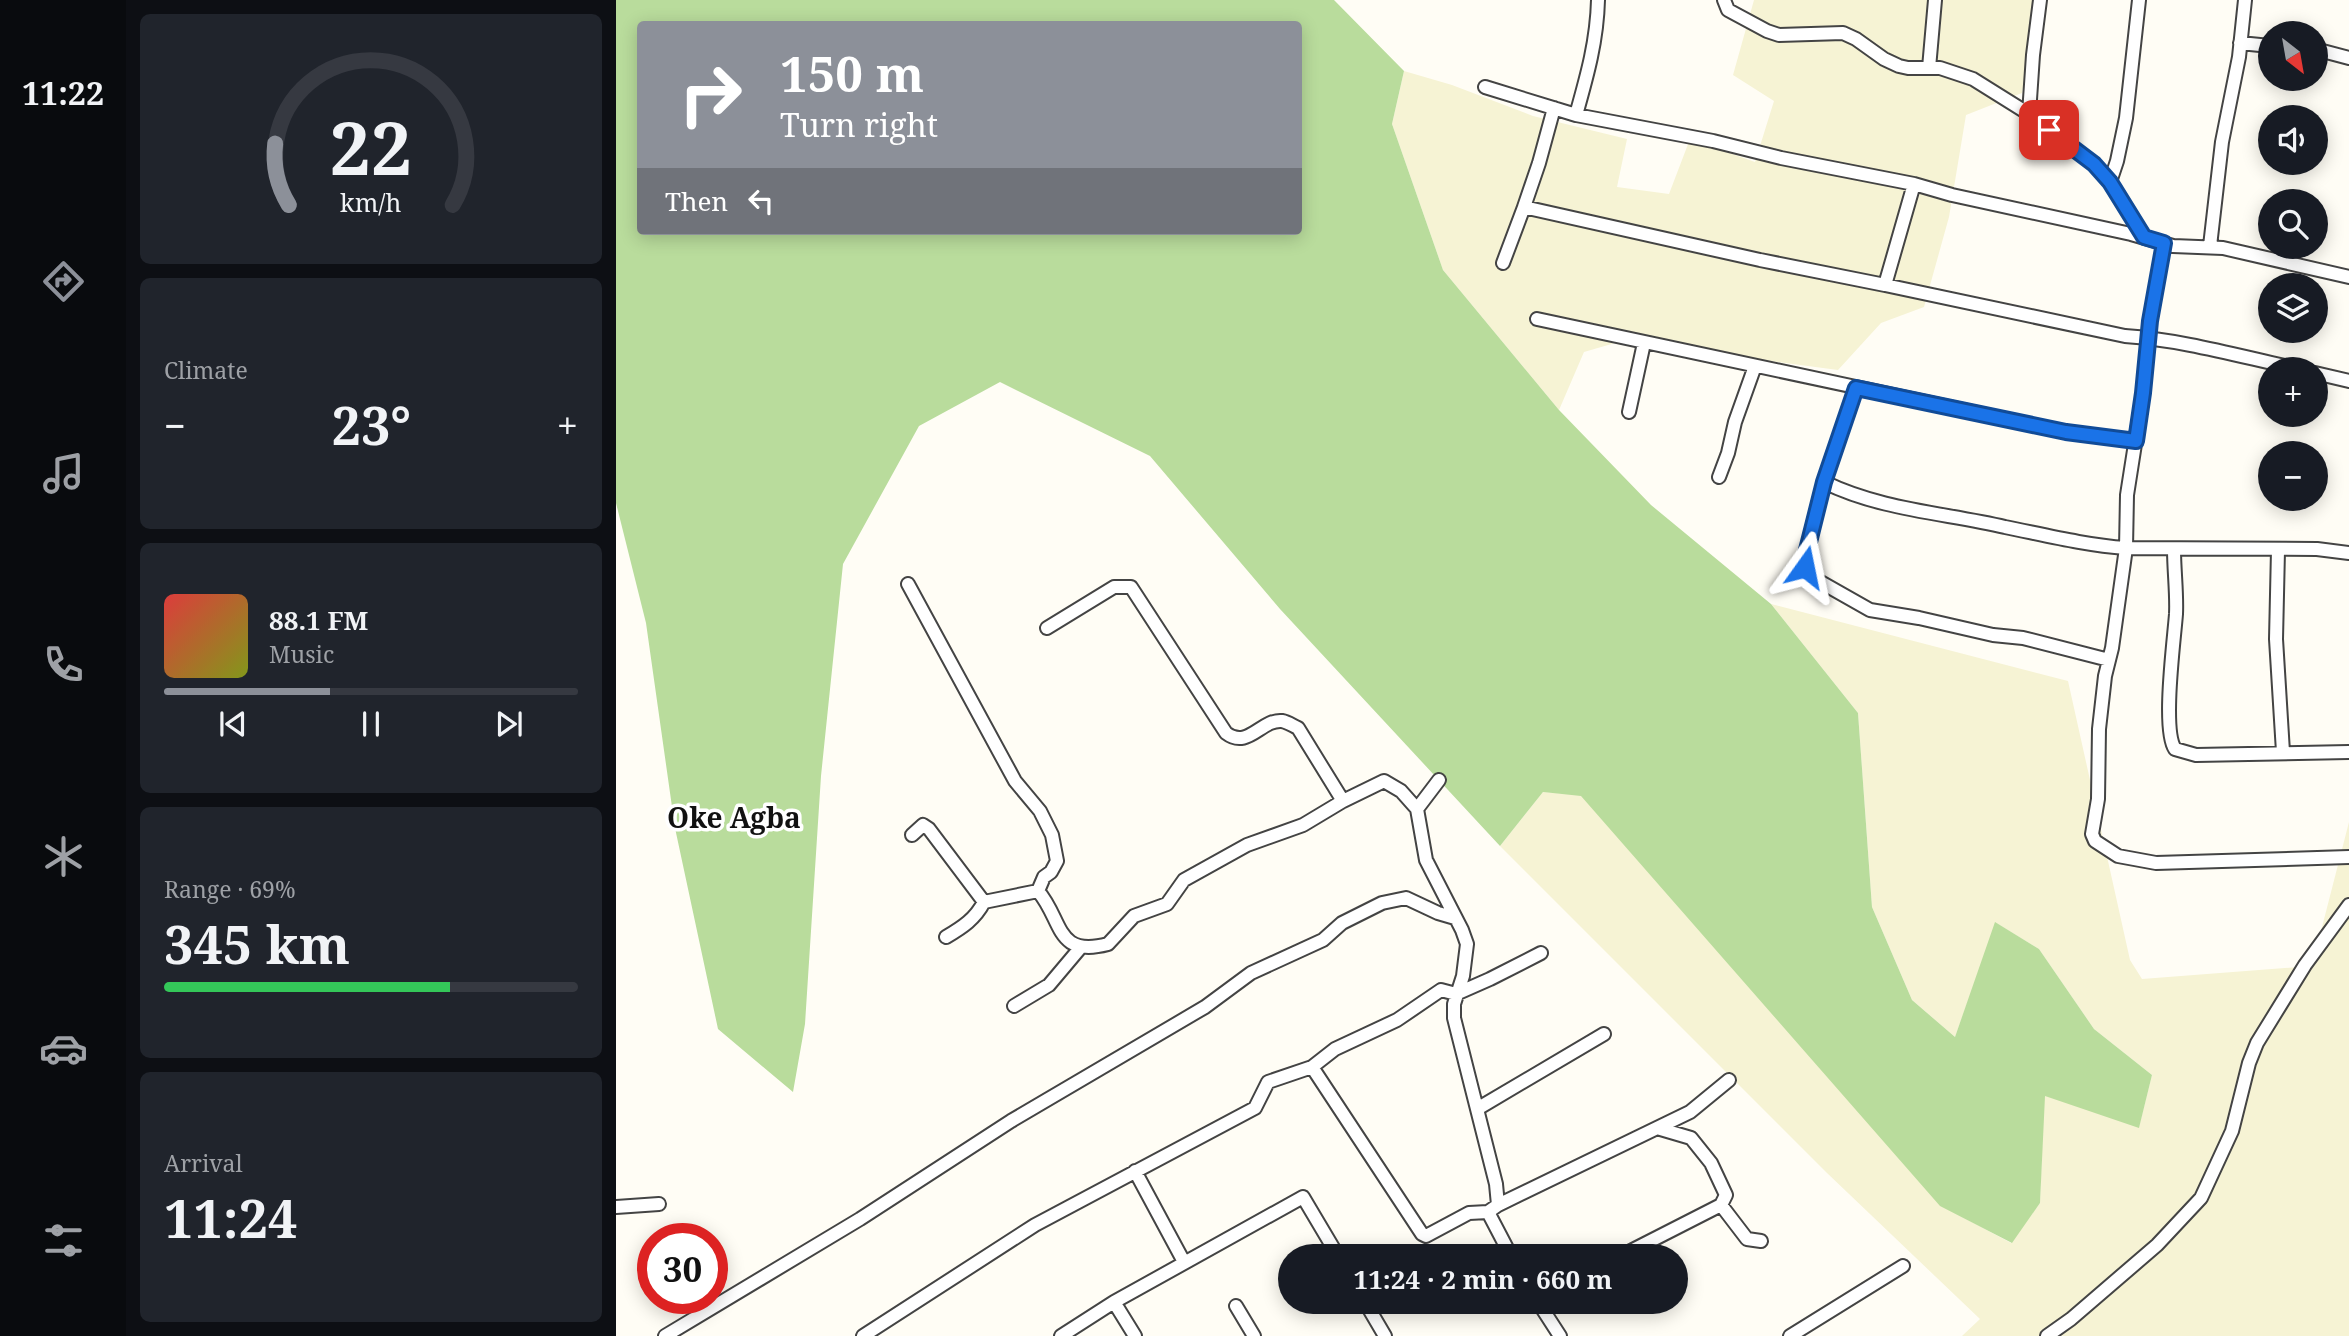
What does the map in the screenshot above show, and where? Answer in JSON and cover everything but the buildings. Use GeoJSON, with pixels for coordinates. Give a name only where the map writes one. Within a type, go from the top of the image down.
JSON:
{"type":"FeatureCollection","features":[{"type":"Feature","properties":{"kind":"street"},"geometry":{"type":"LineString","coordinates":[[1576,114],[1596,40],[1598,0]]}},
{"type":"Feature","properties":{"kind":"street"},"geometry":{"type":"LineString","coordinates":[[1724,0],[1728,10],[1779,35],[1843,33],[1899,66],[1949,70],[1973,79],[2029,114],[2094,164],[2110,182],[2144,237]]}},
{"type":"Feature","properties":{"kind":"street"},"geometry":{"type":"LineString","coordinates":[[1929,68],[1935,0]]}},
{"type":"Feature","properties":{"kind":"street"},"geometry":{"type":"LineString","coordinates":[[2029,114],[2040,0]]}},
{"type":"Feature","properties":{"kind":"street"},"geometry":{"type":"LineString","coordinates":[[2110,182],[2126,118],[2139,0]]}},
{"type":"Feature","properties":{"kind":"street"},"geometry":{"type":"LineString","coordinates":[[2210,246],[2222,142],[2239,57],[2245,0]]}},
{"type":"Feature","properties":{"kind":"street"},"geometry":{"type":"LineString","coordinates":[[2240,43],[2258,45]]}},
{"type":"Feature","properties":{"kind":"street"},"geometry":{"type":"LineString","coordinates":[[2328,52],[2349,58]]}},
{"type":"Feature","properties":{"kind":"street"},"geometry":{"type":"LineString","coordinates":[[1485,87],[1576,114],[1914,184],[1951,195],[2164,243],[2210,246],[2349,277]]}},
{"type":"Feature","properties":{"kind":"street"},"geometry":{"type":"LineString","coordinates":[[1503,263],[1539,163],[1554,108]]}},
{"type":"Feature","properties":{"kind":"street"},"geometry":{"type":"LineString","coordinates":[[1885,285],[1914,184]]}},
{"type":"Feature","properties":{"kind":"street"},"geometry":{"type":"LineString","coordinates":[[1524,207],[2125,337],[2147,338],[2258,361]]}},
{"type":"Feature","properties":{"kind":"street"},"geometry":{"type":"LineString","coordinates":[[2164,243],[2147,338],[2143,393],[2127,495],[2126,548],[2105,676],[2099,729],[2098,799],[2092,834],[2102,847],[2118,856],[2156,863],[2349,857]]}},
{"type":"Feature","properties":{"kind":"street"},"geometry":{"type":"LineString","coordinates":[[1537,319],[2066,432],[2136,441]]}},
{"type":"Feature","properties":{"kind":"street"},"geometry":{"type":"LineString","coordinates":[[1629,412],[1644,343]]}},
{"type":"Feature","properties":{"kind":"street"},"geometry":{"type":"LineString","coordinates":[[1719,477],[1755,366]]}},
{"type":"Feature","properties":{"kind":"street"},"geometry":{"type":"LineString","coordinates":[[2328,376],[2349,381]]}},
{"type":"Feature","properties":{"kind":"street"},"geometry":{"type":"LineString","coordinates":[[1856,388],[1824,482],[1804,562],[1805,567],[1817,580],[1870,610],[1993,635],[2023,638],[2109,660]]}},
{"type":"Feature","properties":{"kind":"street"},"geometry":{"type":"LineString","coordinates":[[1824,482],[1885,505],[1927,511],[2046,537],[2126,548],[2228,547],[2317,549],[2349,553]]}},
{"type":"Feature","properties":{"kind":"street"},"geometry":{"type":"LineString","coordinates":[[2174,549],[2176,613],[2170,677],[2172,744],[2179,751],[2196,755],[2349,752]]}},
{"type":"Feature","properties":{"kind":"street"},"geometry":{"type":"LineString","coordinates":[[2278,550],[2276,639],[2283,752]]}},
{"type":"Feature","properties":{"kind":"street"},"geometry":{"type":"LineString","coordinates":[[908,584],[1015,781],[1040,811],[1052,835],[1057,861],[1051,872],[1044,877],[1038,891]]}},
{"type":"Feature","properties":{"kind":"street"},"geometry":{"type":"LineString","coordinates":[[1047,628],[1114,587],[1131,587],[1226,733],[1236,738],[1245,738],[1280,721],[1298,728],[1343,801]]}},
{"type":"Feature","properties":{"kind":"street"},"geometry":{"type":"LineString","coordinates":[[1417,808],[1439,780]]}},
{"type":"Feature","properties":{"kind":"street"},"geometry":{"type":"LineString","coordinates":[[1038,891],[1048,902],[1064,938],[1081,947],[1108,944],[1134,916],[1167,904],[1184,880],[1247,845],[1303,825],[1384,781],[1401,791],[1417,808],[1426,860],[1466,944],[1467,955],[1456,994],[1454,1018],[1496,1184],[1493,1208],[1506,1244]]}},
{"type":"Feature","properties":{"kind":"street"},"geometry":{"type":"LineString","coordinates":[[912,835],[923,825],[929,829],[984,902]]}},
{"type":"Feature","properties":{"kind":"street"},"geometry":{"type":"LineString","coordinates":[[984,902],[1038,891]]}},
{"type":"Feature","properties":{"kind":"street"},"geometry":{"type":"LineString","coordinates":[[665,1336],[860,1219],[1011,1121],[1205,1007],[1251,973],[1322,940],[1342,923],[1382,903],[1406,898],[1455,918]]}},
{"type":"Feature","properties":{"kind":"street"},"geometry":{"type":"LineString","coordinates":[[946,937],[977,915],[984,902]]}},
{"type":"Feature","properties":{"kind":"street"},"geometry":{"type":"LineString","coordinates":[[2047,1336],[2157,1245],[2201,1198],[2232,1131],[2249,1063],[2257,1043],[2305,965],[2349,905]]}},
{"type":"Feature","properties":{"kind":"street"},"geometry":{"type":"LineString","coordinates":[[1014,1006],[1049,985],[1081,947]]}},
{"type":"Feature","properties":{"kind":"street"},"geometry":{"type":"LineString","coordinates":[[863,1336],[1035,1225],[1255,1108],[1268,1082],[1312,1067],[1335,1049],[1397,1020],[1441,990],[1456,994],[1541,953]]}},
{"type":"Feature","properties":{"kind":"street"},"geometry":{"type":"LineString","coordinates":[[1476,1109],[1604,1034]]}},
{"type":"Feature","properties":{"kind":"street"},"geometry":{"type":"LineString","coordinates":[[1312,1067],[1422,1234],[1429,1235],[1469,1213],[1493,1208],[1690,1112],[1729,1080]]}},
{"type":"Feature","properties":{"kind":"street"},"geometry":{"type":"LineString","coordinates":[[1645,1244],[1721,1205],[1726,1195],[1711,1163],[1691,1138],[1657,1128]]}},
{"type":"Feature","properties":{"kind":"street"},"geometry":{"type":"LineString","coordinates":[[1135,1171],[1184,1262]]}},
{"type":"Feature","properties":{"kind":"street"},"geometry":{"type":"LineString","coordinates":[[1061,1336],[1114,1302],[1303,1197],[1331,1244]]}},
{"type":"Feature","properties":{"kind":"street"},"geometry":{"type":"LineString","coordinates":[[616,1207],[659,1204]]}},
{"type":"Feature","properties":{"kind":"street"},"geometry":{"type":"LineString","coordinates":[[1721,1205],[1747,1239],[1761,1241]]}},
{"type":"Feature","properties":{"kind":"street"},"geometry":{"type":"LineString","coordinates":[[1790,1336],[1903,1266]]}},
{"type":"Feature","properties":{"kind":"street"},"geometry":{"type":"LineString","coordinates":[[1114,1302],[1135,1336]]}},
{"type":"Feature","properties":{"kind":"street"},"geometry":{"type":"LineString","coordinates":[[1236,1306],[1254,1336]]}},
{"type":"Feature","properties":{"kind":"street"},"geometry":{"type":"LineString","coordinates":[[1372,1314],[1385,1336]]}},
{"type":"Feature","properties":{"kind":"street"},"geometry":{"type":"LineString","coordinates":[[1546,1314],[1560,1336]]}},
{"type":"Feature","properties":{"kind":"street"},"geometry":{"type":"LineString","coordinates":[[2064,1324],[2073,1336]]}},
{"type":"Feature","properties":{"kind":"shaded area"},"geometry":{"type":"Polygon","coordinates":[[[1754,0],[2039,0],[2022,93],[1966,115],[1949,217],[1924,307],[1881,323],[1838,370],[1622,341],[1584,352],[1559,410],[1443,270],[1392,124],[1404,71],[1452,85],[1533,116],[1627,139],[1617,187],[1669,194],[1690,139],[1755,162],[1774,101],[1733,75],[1754,0]]]}},
{"type":"Feature","properties":{"kind":"shaded area"},"geometry":{"type":"Polygon","coordinates":[[[1771,604],[2068,681],[2130,960],[2142,979],[2312,966],[2349,822],[2349,1336],[1962,1336],[1980,1319],[1827,1173],[1500,846],[1543,792],[1581,795],[1940,1205],[2011,1243],[2040,1203],[2044,1095],[2139,1127],[2152,1075],[2094,1029],[2039,949],[1996,923],[1955,1037],[1912,1000],[1872,907],[1858,713],[1771,604]]]}},
{"type":"Feature","properties":{"kind":"green space"},"geometry":{"type":"Polygon","coordinates":[[[616,0],[1334,0],[1404,71],[1392,124],[1443,270],[1559,410],[1651,505],[1771,604],[1858,713],[1872,907],[1912,1000],[1955,1037],[1995,922],[2039,949],[2094,1029],[2152,1075],[2139,1128],[2045,1096],[2040,1203],[2012,1243],[1940,1206],[1581,796],[1543,792],[1500,846],[1280,609],[1150,456],[1000,382],[919,426],[843,564],[821,776],[805,1024],[793,1092],[718,1029],[675,828],[646,623],[616,503],[616,0]]]}},
{"type":"Feature","properties":{"kind":"district","name":"Oke Agba"},"geometry":{"type":"Point","coordinates":[734,817]}},
{"type":"Feature","properties":{"kind":"route"},"geometry":{"type":"LineString","coordinates":[[1805,567],[1824,482],[1856,388],[2066,432],[2136,441],[2150,321],[2164,243],[2144,237],[2110,182],[2094,164],[2049,130]]}}]}
